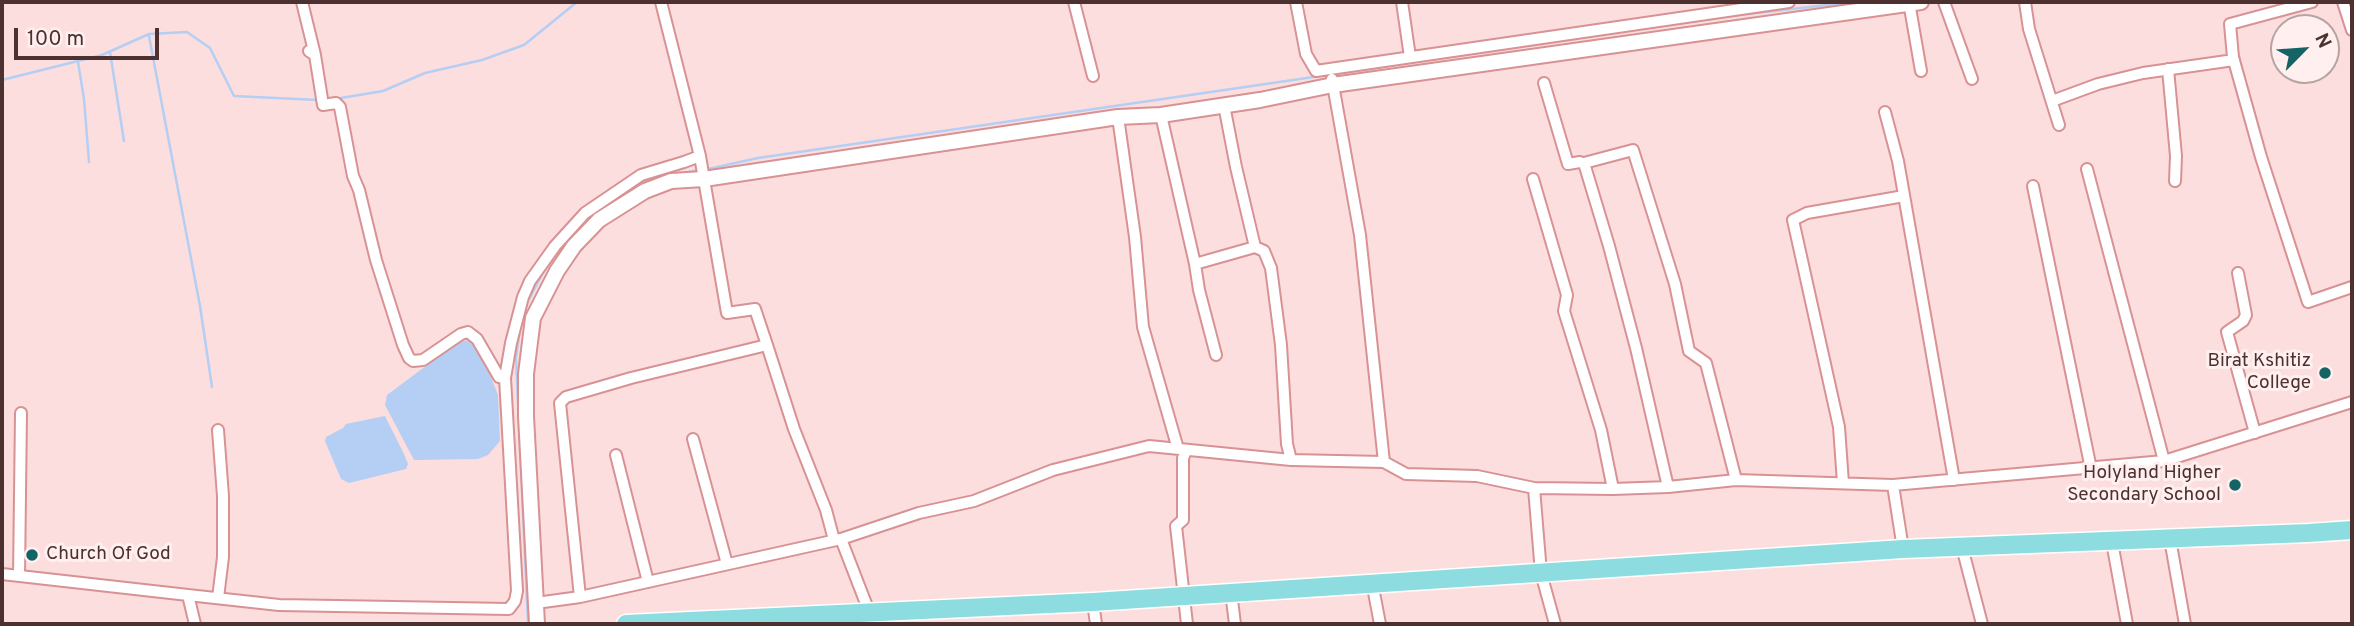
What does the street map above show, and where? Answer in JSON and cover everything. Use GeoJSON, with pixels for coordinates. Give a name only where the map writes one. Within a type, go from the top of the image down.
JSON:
{"type":"FeatureCollection","features":[{"type":"Feature","properties":{"kind":"main road"},"geometry":{"type":"LineString","coordinates":[[626,624],[871,619],[1372,582],[1903,549],[2352,530]]}},
{"type":"Feature","properties":{"kind":"street"},"geometry":{"type":"LineString","coordinates":[[302,2],[323,105],[337,103],[340,107],[351,154],[353,176],[376,260],[409,358],[413,361],[423,360],[468,332],[477,339],[494,371],[499,377],[505,378]]}},
{"type":"Feature","properties":{"kind":"street"},"geometry":{"type":"LineString","coordinates":[[661,2],[704,179],[727,313],[755,309],[794,429],[871,619]]}},
{"type":"Feature","properties":{"kind":"street"},"geometry":{"type":"LineString","coordinates":[[1074,2],[1093,76]]}},
{"type":"Feature","properties":{"kind":"street"},"geometry":{"type":"LineString","coordinates":[[1296,2],[1306,54],[1316,71],[1332,78],[1913,2],[1921,71]]}},
{"type":"Feature","properties":{"kind":"street"},"geometry":{"type":"LineString","coordinates":[[1402,2],[1410,57]]}},
{"type":"Feature","properties":{"kind":"street"},"geometry":{"type":"LineString","coordinates":[[537,624],[526,416],[526,374],[533,318],[573,246],[599,220],[654,188],[671,181],[704,179],[1118,117],[1161,115],[1224,105],[1410,57],[1789,2]]}},
{"type":"Feature","properties":{"kind":"street"},"geometry":{"type":"LineString","coordinates":[[1944,2],[1972,79]]}},
{"type":"Feature","properties":{"kind":"street"},"geometry":{"type":"LineString","coordinates":[[2025,2],[2029,29],[2059,125]]}},
{"type":"Feature","properties":{"kind":"street"},"geometry":{"type":"LineString","coordinates":[[2312,2],[2230,24],[2234,60],[2261,157],[2308,302],[2352,287]]}},
{"type":"Feature","properties":{"kind":"street"},"geometry":{"type":"LineString","coordinates":[[2343,2],[2352,30]]}},
{"type":"Feature","properties":{"kind":"street"},"geometry":{"type":"LineString","coordinates":[[2052,102],[2098,84],[2168,69],[2234,60]]}},
{"type":"Feature","properties":{"kind":"street"},"geometry":{"type":"LineString","coordinates":[[2168,69],[2176,156],[2175,181]]}},
{"type":"Feature","properties":{"kind":"street"},"geometry":{"type":"LineString","coordinates":[[1332,78],[1360,236],[1384,462]]}},
{"type":"Feature","properties":{"kind":"street"},"geometry":{"type":"LineString","coordinates":[[1544,83],[1568,164],[1580,162]]}},
{"type":"Feature","properties":{"kind":"street"},"geometry":{"type":"LineString","coordinates":[[1224,105],[1255,247]]}},
{"type":"Feature","properties":{"kind":"street"},"geometry":{"type":"LineString","coordinates":[[1885,112],[1904,196],[1954,480]]}},
{"type":"Feature","properties":{"kind":"street"},"geometry":{"type":"LineString","coordinates":[[1161,115],[1216,355]]}},
{"type":"Feature","properties":{"kind":"street"},"geometry":{"type":"LineString","coordinates":[[1118,117],[1135,237],[1143,327],[1182,450],[1183,520],[1176,526],[1187,624]]}},
{"type":"Feature","properties":{"kind":"street"},"geometry":{"type":"LineString","coordinates":[[1668,487],[1636,348],[1584,163],[1633,150],[1675,284],[1689,351],[1706,363],[1736,480]]}},
{"type":"Feature","properties":{"kind":"street"},"geometry":{"type":"LineString","coordinates":[[2,573],[279,605],[509,609],[515,601],[517,591],[505,378],[510,343],[523,297],[530,281],[570,228],[585,214],[641,175],[699,156]]}},
{"type":"Feature","properties":{"kind":"street"},"geometry":{"type":"LineString","coordinates":[[2087,169],[2164,461]]}},
{"type":"Feature","properties":{"kind":"street"},"geometry":{"type":"LineString","coordinates":[[1533,179],[1567,295],[1564,311],[1601,430],[1613,489]]}},
{"type":"Feature","properties":{"kind":"street"},"geometry":{"type":"LineString","coordinates":[[2034,187],[2091,468]]}},
{"type":"Feature","properties":{"kind":"street"},"geometry":{"type":"LineString","coordinates":[[1843,483],[1839,427],[1793,220],[1807,213],[1904,196]]}},
{"type":"Feature","properties":{"kind":"street"},"geometry":{"type":"LineString","coordinates":[[1195,264],[1255,247],[1264,251],[1271,268],[1281,345],[1287,444],[1291,460]]}},
{"type":"Feature","properties":{"kind":"street"},"geometry":{"type":"LineString","coordinates":[[2238,272],[2246,315],[2243,321],[2227,332],[2255,433]]}},
{"type":"Feature","properties":{"kind":"street"},"geometry":{"type":"LineString","coordinates":[[580,597],[559,403],[566,397],[631,378],[767,345]]}},
{"type":"Feature","properties":{"kind":"street"},"geometry":{"type":"LineString","coordinates":[[536,603],[580,597],[838,539],[919,513],[974,501],[1053,470],[1149,446],[1291,460],[1384,462],[1406,474],[1477,476],[1534,488],[1668,487],[1736,480],[1893,485],[2164,461],[2352,402]]}},
{"type":"Feature","properties":{"kind":"street"},"geometry":{"type":"LineString","coordinates":[[19,576],[21,413]]}},
{"type":"Feature","properties":{"kind":"street"},"geometry":{"type":"LineString","coordinates":[[218,430],[223,496],[223,557],[218,598]]}},
{"type":"Feature","properties":{"kind":"street"},"geometry":{"type":"LineString","coordinates":[[693,439],[727,564]]}},
{"type":"Feature","properties":{"kind":"street"},"geometry":{"type":"LineString","coordinates":[[616,456],[648,582]]}},
{"type":"Feature","properties":{"kind":"street"},"geometry":{"type":"LineString","coordinates":[[1893,485],[1903,549]]}},
{"type":"Feature","properties":{"kind":"street"},"geometry":{"type":"LineString","coordinates":[[1534,488],[1541,573],[1555,624]]}},
{"type":"Feature","properties":{"kind":"street"},"geometry":{"type":"LineString","coordinates":[[2170,539],[2185,624]]}},
{"type":"Feature","properties":{"kind":"street"},"geometry":{"type":"LineString","coordinates":[[2112,541],[2127,624]]}},
{"type":"Feature","properties":{"kind":"street"},"geometry":{"type":"LineString","coordinates":[[1962,547],[1982,624]]}},
{"type":"Feature","properties":{"kind":"street"},"geometry":{"type":"LineString","coordinates":[[1372,582],[1380,624]]}},
{"type":"Feature","properties":{"kind":"street"},"geometry":{"type":"LineString","coordinates":[[1231,592],[1235,624]]}},
{"type":"Feature","properties":{"kind":"street"},"geometry":{"type":"LineString","coordinates":[[188,595],[195,624]]}},
{"type":"Feature","properties":{"kind":"street"},"geometry":{"type":"LineString","coordinates":[[1093,602],[1096,624]]}},
{"type":"Feature","properties":{"kind":"water"},"geometry":{"type":"Polygon","coordinates":[[[471,340],[483,357],[498,395],[500,441],[488,455],[478,459],[414,460],[385,405],[387,395],[458,342],[471,340]]]}},
{"type":"Feature","properties":{"kind":"water"},"geometry":{"type":"Polygon","coordinates":[[[385,416],[408,464],[406,469],[349,483],[341,479],[325,441],[326,437],[346,424],[385,416]]]}},
{"type":"Feature","properties":{"kind":"waterway"},"geometry":{"type":"LineString","coordinates":[[335,99],[383,91],[425,73],[482,60],[524,45],[577,2]]}},
{"type":"Feature","properties":{"kind":"waterway"},"geometry":{"type":"LineString","coordinates":[[1729,16],[1854,2]]}},
{"type":"Feature","properties":{"kind":"waterway"},"geometry":{"type":"LineString","coordinates":[[2,80],[102,55],[149,34],[187,32],[210,48],[234,96],[318,100]]}},
{"type":"Feature","properties":{"kind":"waterway"},"geometry":{"type":"LineString","coordinates":[[149,36],[200,306],[212,387]]}},
{"type":"Feature","properties":{"kind":"waterway"},"geometry":{"type":"LineString","coordinates":[[110,52],[124,141]]}},
{"type":"Feature","properties":{"kind":"waterway"},"geometry":{"type":"LineString","coordinates":[[78,62],[89,162]]}},
{"type":"Feature","properties":{"kind":"waterway"},"geometry":{"type":"LineString","coordinates":[[707,166],[708,169],[758,158],[1389,66]]}},
{"type":"Feature","properties":{"kind":"waterway"},"geometry":{"type":"LineString","coordinates":[[680,174],[698,170]]}},
{"type":"Feature","properties":{"kind":"waterway"},"geometry":{"type":"LineString","coordinates":[[619,196],[645,181],[660,178]]}},
{"type":"Feature","properties":{"kind":"waterway"},"geometry":{"type":"LineString","coordinates":[[527,303],[545,269]]}},
{"type":"Feature","properties":{"kind":"waterway"},"geometry":{"type":"LineString","coordinates":[[520,329],[516,358],[528,623]]}},
{"type":"Feature","properties":{"kind":"place","name":"Birat Kshitiz College"},"geometry":{"type":"Point","coordinates":[2325,373]}},
{"type":"Feature","properties":{"kind":"place","name":"Holyland Higher Secondary School"},"geometry":{"type":"Point","coordinates":[2235,485]}},
{"type":"Feature","properties":{"kind":"place","name":"Church Of God"},"geometry":{"type":"Point","coordinates":[32,555]}}]}
